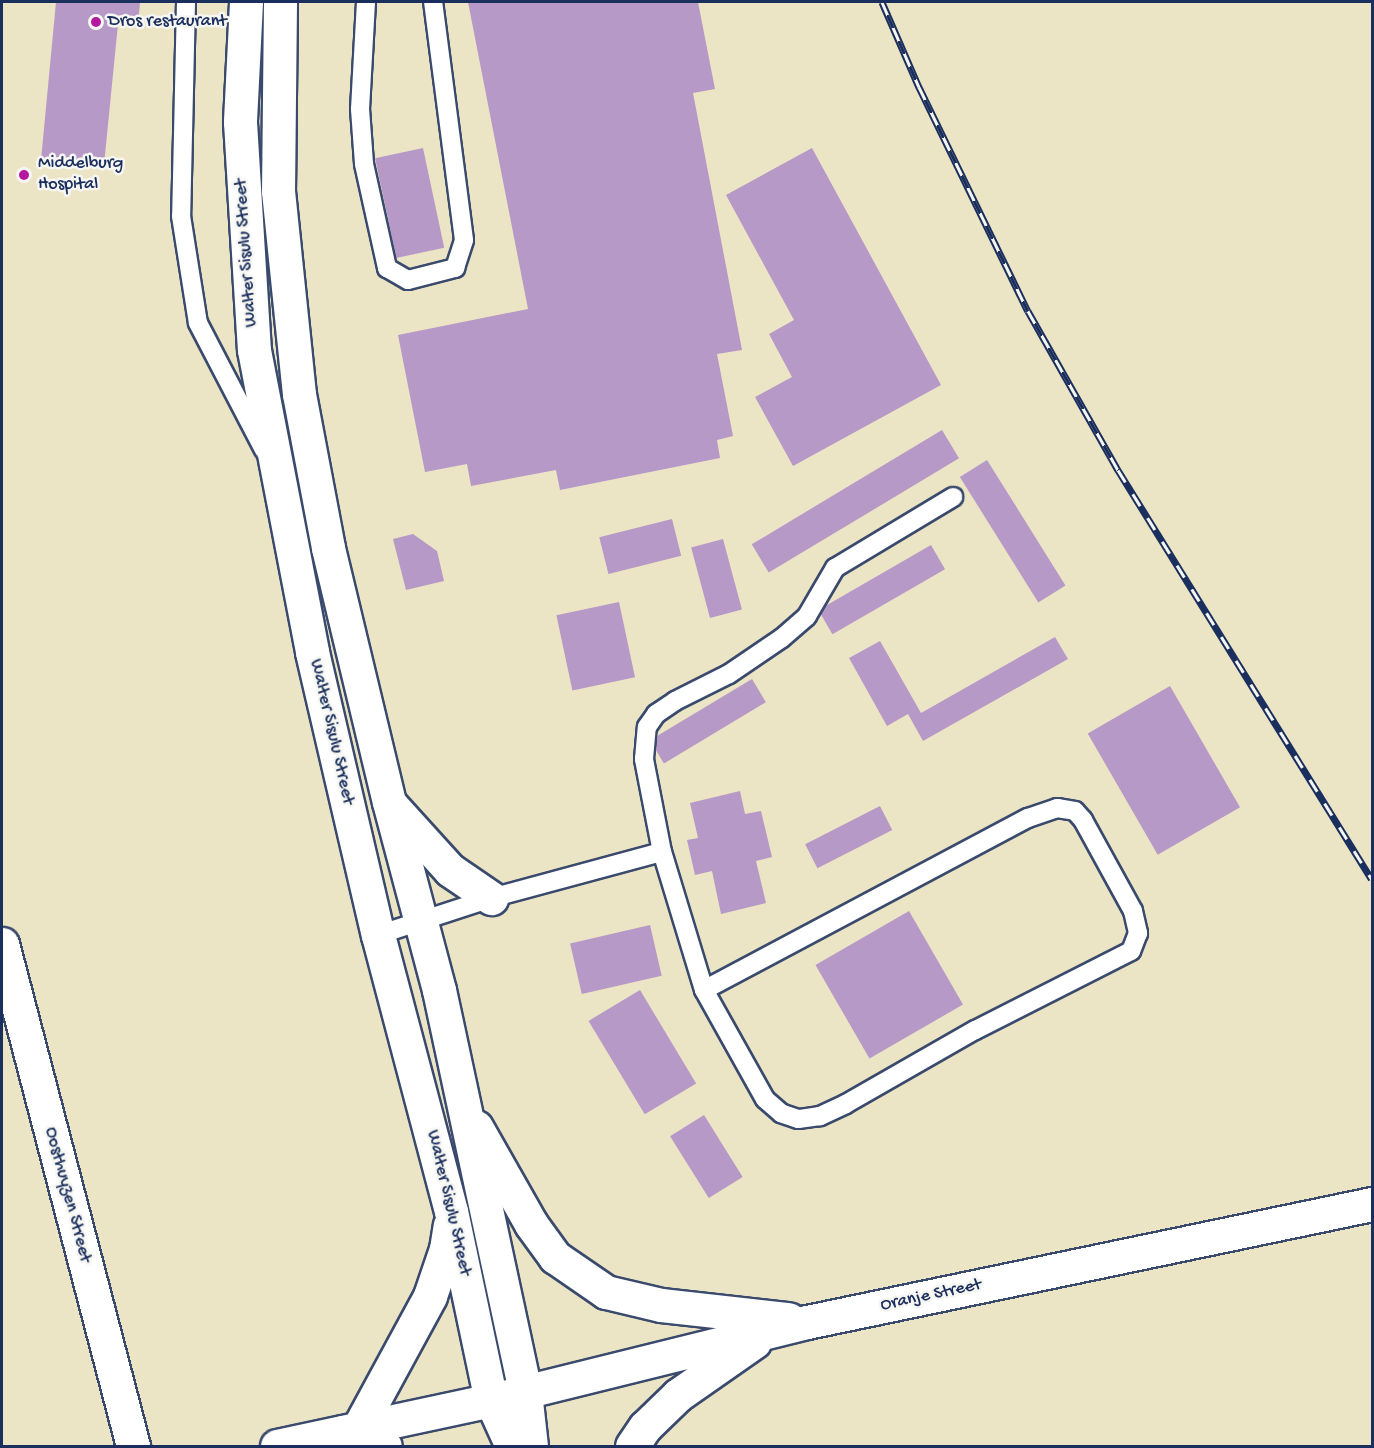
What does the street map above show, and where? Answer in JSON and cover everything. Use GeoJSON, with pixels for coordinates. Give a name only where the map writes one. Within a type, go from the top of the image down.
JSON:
{"type":"FeatureCollection","features":[{"type":"Feature","properties":{"kind":"main road","name":"Walter Sisulu Street"},"geometry":{"type":"LineString","coordinates":[[246,2],[240,122],[246,256],[254,351],[312,652],[378,935],[452,1211],[491,1400],[512,1446]]}},
{"type":"Feature","properties":{"kind":"main road","name":"Walter Sisulu Street"},"geometry":{"type":"LineString","coordinates":[[280,2],[278,191],[299,394],[328,548],[389,802],[439,990],[525,1392],[531,1446]]}},
{"type":"Feature","properties":{"kind":"main road"},"geometry":{"type":"LineString","coordinates":[[389,802],[450,870],[491,898]]}},
{"type":"Feature","properties":{"kind":"main road","name":"Oosthuyzen Street"},"geometry":{"type":"LineString","coordinates":[[2,944],[133,1446]]}},
{"type":"Feature","properties":{"kind":"main road"},"geometry":{"type":"LineString","coordinates":[[464,1109],[531,1224],[555,1257],[606,1292],[662,1305],[807,1322]]}},
{"type":"Feature","properties":{"kind":"main road","name":"Oranje Street"},"geometry":{"type":"LineString","coordinates":[[277,1446],[362,1435],[491,1400],[807,1322],[1372,1204]]}},
{"type":"Feature","properties":{"kind":"main road"},"geometry":{"type":"LineString","coordinates":[[362,1435],[430,1296],[446,1249],[452,1211]]}},
{"type":"Feature","properties":{"kind":"main road"},"geometry":{"type":"LineString","coordinates":[[632,1446],[645,1427],[678,1395],[770,1331]]}},
{"type":"Feature","properties":{"kind":"lane"},"geometry":{"type":"LineString","coordinates":[[186,2],[181,216],[198,323],[277,474]]}},
{"type":"Feature","properties":{"kind":"lane"},"geometry":{"type":"LineString","coordinates":[[366,2],[360,109],[364,164],[387,268],[408,280],[455,268],[464,240],[433,2]]}},
{"type":"Feature","properties":{"kind":"lane"},"geometry":{"type":"LineString","coordinates":[[704,990],[1028,818],[1057,808],[1075,811],[1083,820],[1138,922],[1136,943],[1121,960],[975,1030],[820,1116],[798,1119],[781,1113],[765,1099],[704,990],[662,852],[643,743],[656,714],[782,638],[807,616],[835,568],[953,498]]}},
{"type":"Feature","properties":{"kind":"lane"},"geometry":{"type":"LineString","coordinates":[[378,935],[491,898],[662,852]]}},
{"type":"Feature","properties":{"kind":"building"},"geometry":{"type":"Polygon","coordinates":[[[56,2],[140,2],[138,26],[118,24],[104,165],[41,160],[56,2]]]}},
{"type":"Feature","properties":{"kind":"building"},"geometry":{"type":"Polygon","coordinates":[[[468,2],[698,2],[715,89],[693,93],[742,350],[717,354],[733,436],[717,440],[720,458],[560,490],[556,470],[471,486],[467,464],[425,472],[398,335],[528,309],[468,2]]]}},
{"type":"Feature","properties":{"kind":"building"},"geometry":{"type":"Polygon","coordinates":[[[423,148],[444,248],[396,258],[375,158],[423,148]]]}},
{"type":"Feature","properties":{"kind":"building"},"geometry":{"type":"Polygon","coordinates":[[[812,148],[941,385],[793,466],[755,397],[792,377],[769,334],[794,320],[726,195],[812,148]]]}},
{"type":"Feature","properties":{"kind":"building"},"geometry":{"type":"Polygon","coordinates":[[[942,430],[959,458],[769,573],[752,544],[942,430]]]}},
{"type":"Feature","properties":{"kind":"building"},"geometry":{"type":"Polygon","coordinates":[[[987,460],[1065,586],[1038,602],[960,477],[987,460]]]}},
{"type":"Feature","properties":{"kind":"building"},"geometry":{"type":"Polygon","coordinates":[[[672,519],[681,556],[608,574],[599,537],[672,519]]]}},
{"type":"Feature","properties":{"kind":"building"},"geometry":{"type":"Polygon","coordinates":[[[413,534],[437,551],[444,581],[406,590],[393,539],[413,534]]]}},
{"type":"Feature","properties":{"kind":"building"},"geometry":{"type":"Polygon","coordinates":[[[723,539],[742,610],[710,618],[691,548],[723,539]]]}},
{"type":"Feature","properties":{"kind":"building"},"geometry":{"type":"Polygon","coordinates":[[[931,545],[945,569],[832,634],[818,610],[931,545]]]}},
{"type":"Feature","properties":{"kind":"building"},"geometry":{"type":"Polygon","coordinates":[[[619,602],[635,677],[572,691],[556,615],[619,602]]]}},
{"type":"Feature","properties":{"kind":"building"},"geometry":{"type":"Polygon","coordinates":[[[1055,637],[1068,659],[923,741],[908,714],[887,726],[849,658],[880,641],[921,713],[1055,637]]]}},
{"type":"Feature","properties":{"kind":"building"},"geometry":{"type":"Polygon","coordinates":[[[752,679],[766,702],[664,763],[650,740],[752,679]]]}},
{"type":"Feature","properties":{"kind":"building"},"geometry":{"type":"Polygon","coordinates":[[[1170,686],[1240,807],[1158,855],[1088,734],[1170,686]]]}},
{"type":"Feature","properties":{"kind":"building"},"geometry":{"type":"Polygon","coordinates":[[[740,791],[745,814],[761,811],[772,857],[756,861],[766,903],[721,914],[712,871],[695,875],[687,840],[698,838],[690,803],[740,791]]]}},
{"type":"Feature","properties":{"kind":"building"},"geometry":{"type":"Polygon","coordinates":[[[880,806],[892,830],[817,868],[805,844],[880,806]]]}},
{"type":"Feature","properties":{"kind":"building"},"geometry":{"type":"Polygon","coordinates":[[[909,911],[963,1005],[869,1059],[815,965],[909,911]]]}},
{"type":"Feature","properties":{"kind":"building"},"geometry":{"type":"Polygon","coordinates":[[[650,925],[662,976],[582,994],[570,943],[650,925]]]}},
{"type":"Feature","properties":{"kind":"building"},"geometry":{"type":"Polygon","coordinates":[[[640,990],[696,1083],[645,1114],[589,1021],[640,990]]]}},
{"type":"Feature","properties":{"kind":"building"},"geometry":{"type":"Polygon","coordinates":[[[704,1115],[743,1177],[709,1198],[670,1136],[704,1115]]]}},
{"type":"Feature","properties":{"kind":"railway"},"geometry":{"type":"LineString","coordinates":[[882,2],[919,87],[1028,311],[1118,470],[1372,879]]}},
{"type":"Feature","properties":{"kind":"place","name":"Dros restaurant"},"geometry":{"type":"Point","coordinates":[96,22]}},
{"type":"Feature","properties":{"kind":"place","name":"Middelburg Hospital"},"geometry":{"type":"Point","coordinates":[24,175]}}]}
